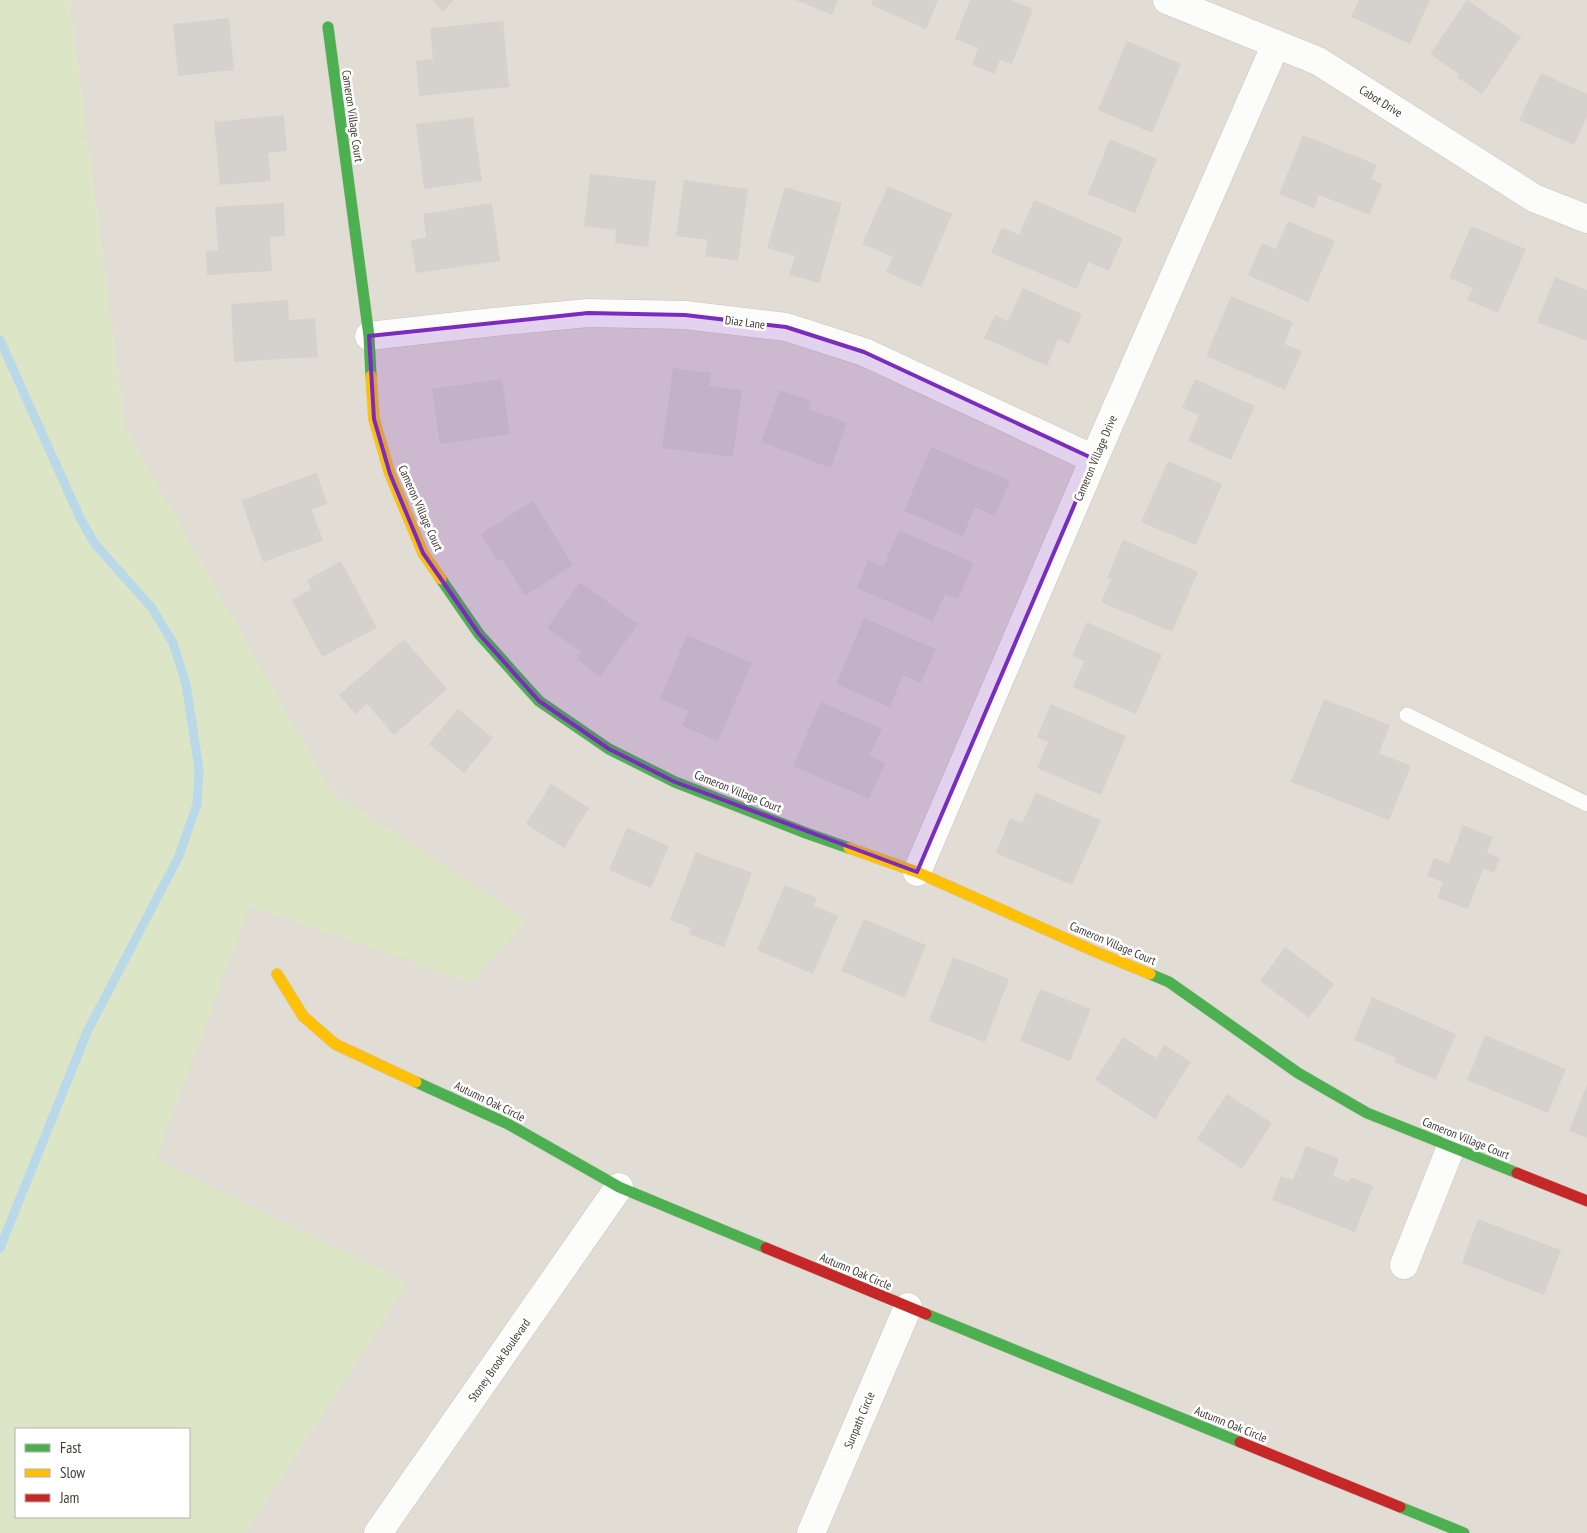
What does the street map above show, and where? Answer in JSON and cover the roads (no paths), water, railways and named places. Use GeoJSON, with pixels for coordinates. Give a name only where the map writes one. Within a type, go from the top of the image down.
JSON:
{"type":"FeatureCollection","features":[{"type":"Feature","properties":{"kind":"street","name":"Cabot Drive"},"geometry":{"type":"LineString","coordinates":[[1167,0],[1318,61],[1534,198],[1587,219]]}},
{"type":"Feature","properties":{"kind":"street","name":"Cameron Village Court"},"geometry":{"type":"LineString","coordinates":[[328,27],[369,336],[374,419],[390,474],[424,553],[479,634],[539,701],[609,749],[675,782],[806,833],[917,872],[1096,952],[1169,982],[1298,1073],[1367,1113],[1587,1201]]}},
{"type":"Feature","properties":{"kind":"street","name":"Cameron Village Drive"},"geometry":{"type":"LineString","coordinates":[[917,872],[1094,459],[1276,44]]}},
{"type":"Feature","properties":{"kind":"street","name":"Diaz Lane"},"geometry":{"type":"LineString","coordinates":[[369,336],[588,313],[685,315],[786,327],[864,352],[1094,459]]}},
{"type":"Feature","properties":{"kind":"street","name":"Autumn Oak Circle"},"geometry":{"type":"LineString","coordinates":[[277,974],[303,1016],[334,1044],[508,1124],[619,1187],[908,1307],[1464,1533]]}},
{"type":"Feature","properties":{"kind":"street"},"geometry":{"type":"LineString","coordinates":[[1404,1265],[1451,1147]]}},
{"type":"Feature","properties":{"kind":"street","name":"Stoney Brook Boulevard"},"geometry":{"type":"LineString","coordinates":[[378,1533],[619,1187]]}},
{"type":"Feature","properties":{"kind":"street","name":"Sunpath Circle"},"geometry":{"type":"LineString","coordinates":[[810,1533],[908,1307]]}},
{"type":"Feature","properties":{"kind":"lane"},"geometry":{"type":"LineString","coordinates":[[1407,715],[1587,804]]}},
{"type":"Feature","properties":{"kind":"waterway"},"geometry":{"type":"LineString","coordinates":[[0,340],[81,520],[95,544],[152,608],[173,643],[186,684],[199,769],[197,804],[179,856],[87,1032],[0,1248]]}}]}
